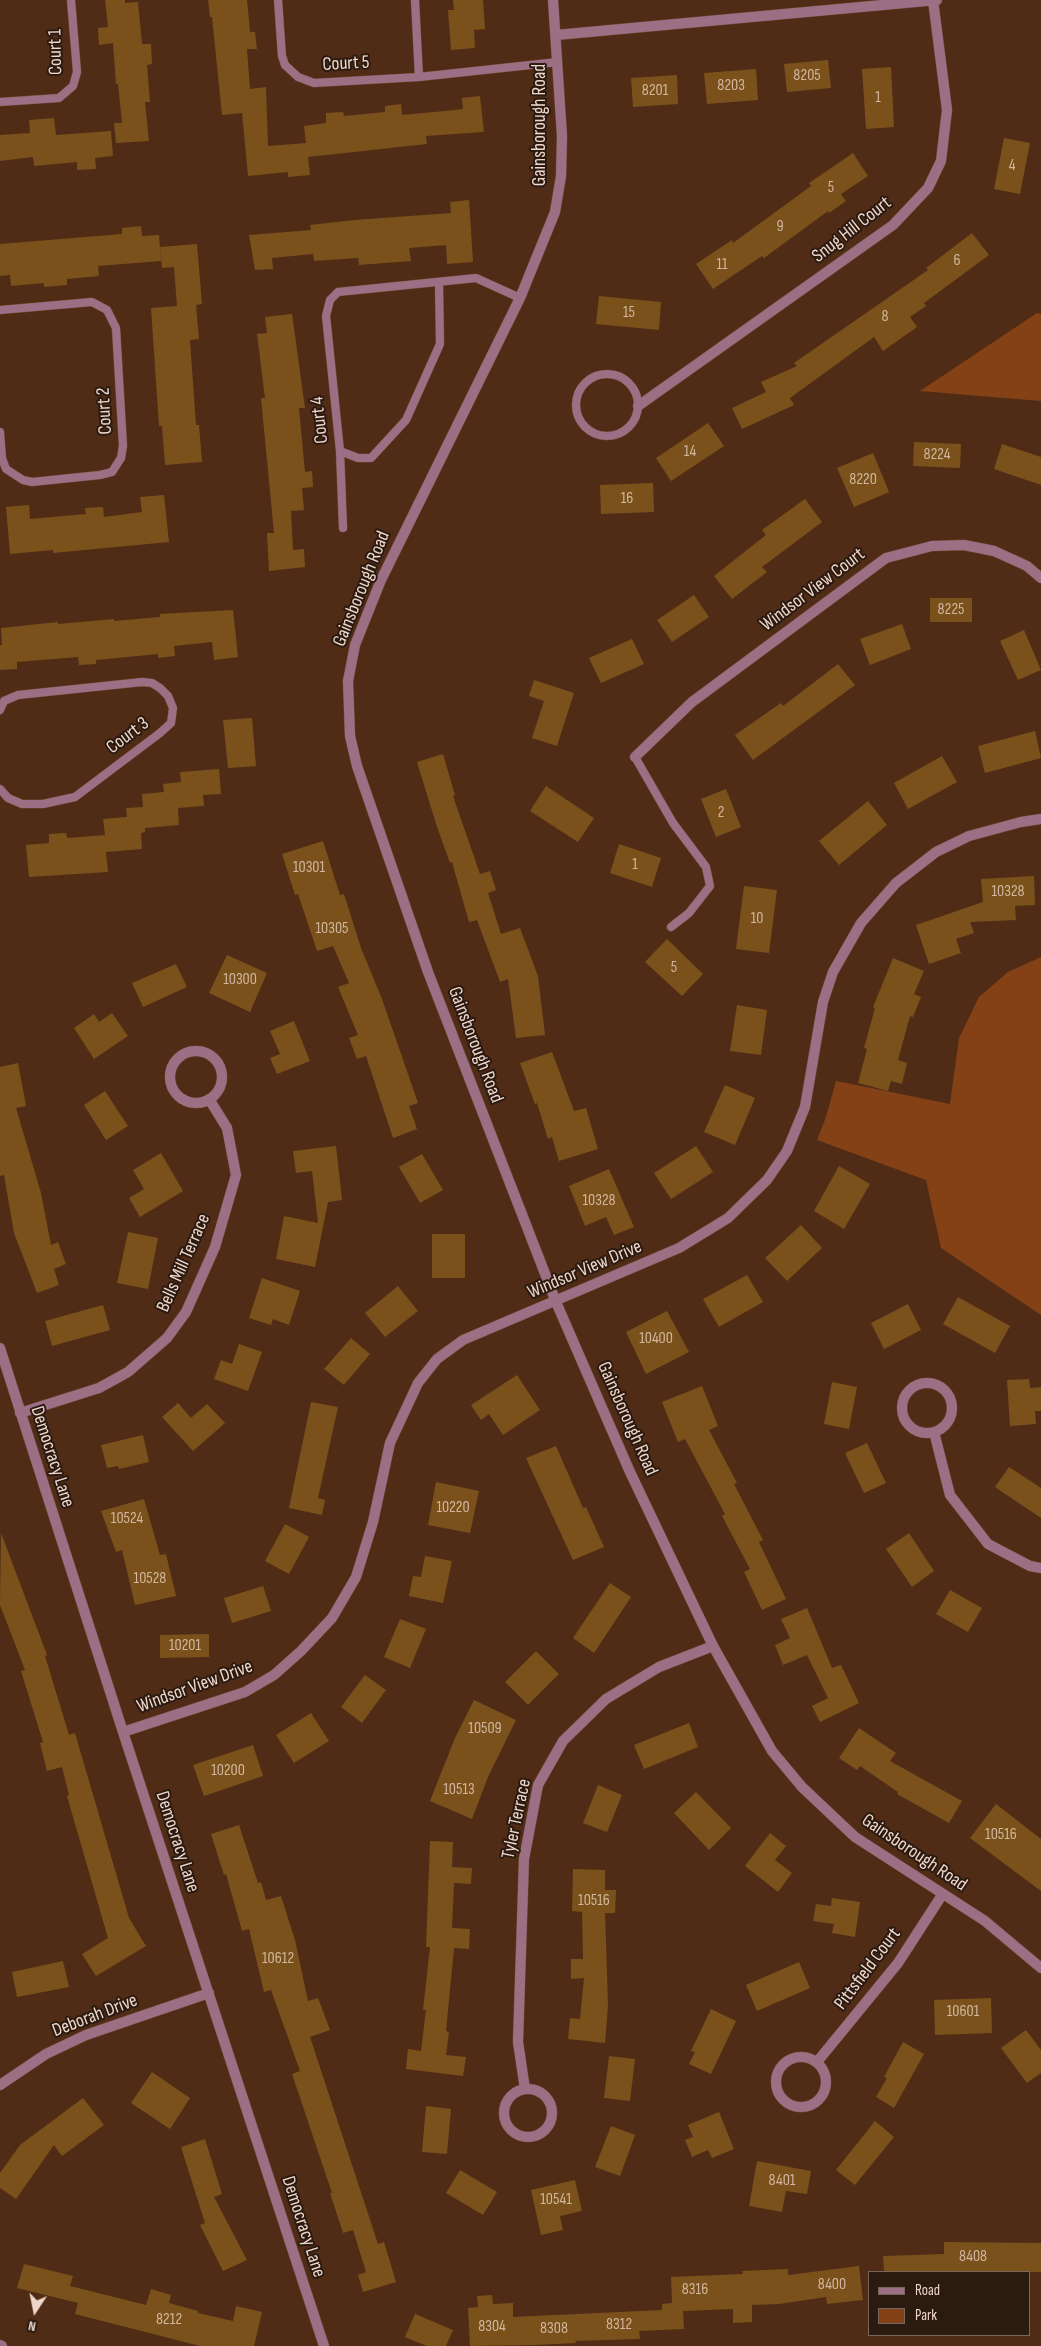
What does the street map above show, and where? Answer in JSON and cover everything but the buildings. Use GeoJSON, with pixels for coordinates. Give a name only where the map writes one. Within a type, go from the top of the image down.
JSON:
{"type":"FeatureCollection","features":[{"type":"Feature","properties":{"kind":"street","name":"Gainsborough Road"},"geometry":{"type":"LineString","coordinates":[[553,0],[558,62],[561,176],[555,212],[520,298],[381,580],[355,645],[348,681],[348,708],[350,736],[356,766],[424,962],[556,1302],[630,1472],[713,1646],[772,1751],[802,1787],[855,1838],[985,1921],[1041,1968]]}},
{"type":"Feature","properties":{"kind":"street","name":"Snug Hill Court"},"geometry":{"type":"LineString","coordinates":[[638,406],[893,225],[928,188],[940,161],[947,110],[933,0]]}},
{"type":"Feature","properties":{"kind":"street"},"geometry":{"type":"LineString","coordinates":[[556,35],[937,0]]}},
{"type":"Feature","properties":{"kind":"street","name":"Windsor View Court"},"geometry":{"type":"LineString","coordinates":[[635,757],[692,702],[886,558],[932,546],[964,545],[994,551],[1027,566],[1041,578]]}},
{"type":"Feature","properties":{"kind":"street","name":"Windsor View Drive"},"geometry":{"type":"LineString","coordinates":[[122,1732],[245,1692],[274,1675],[301,1651],[332,1618],[356,1577],[372,1522],[390,1443],[418,1383],[437,1359],[463,1340],[679,1248],[728,1218],[766,1180],[787,1152],[805,1107],[823,1002],[833,972],[861,923],[896,883],[936,852],[968,836],[1021,822],[1041,819]]}},
{"type":"Feature","properties":{"kind":"street"},"geometry":{"type":"LineString","coordinates":[[189,1051],[206,1052],[218,1063],[221,1071],[220,1087],[209,1099],[193,1103],[179,1097],[173,1090],[170,1083],[171,1067],[182,1054],[189,1051]]}},
{"type":"Feature","properties":{"kind":"street","name":"Bells Mill Terrace"},"geometry":{"type":"LineString","coordinates":[[20,1413],[99,1388],[128,1372],[168,1338],[186,1312],[215,1247],[236,1175],[227,1128],[209,1099]]}},
{"type":"Feature","properties":{"kind":"street","name":"Democracy Lane"},"geometry":{"type":"LineString","coordinates":[[0,1348],[122,1732],[324,2346]]}},
{"type":"Feature","properties":{"kind":"street"},"geometry":{"type":"LineString","coordinates":[[921,1383],[937,1384],[948,1394],[952,1401],[953,1409],[947,1424],[934,1432],[926,1433],[912,1427],[903,1414],[902,1406],[908,1392],[921,1383]]}},
{"type":"Feature","properties":{"kind":"street"},"geometry":{"type":"LineString","coordinates":[[934,1432],[950,1495],[988,1544],[1030,1566],[1041,1568]]}},
{"type":"Feature","properties":{"kind":"street","name":"Tyler Terrace"},"geometry":{"type":"LineString","coordinates":[[525,2089],[518,2042],[524,1860],[538,1785],[563,1742],[606,1699],[659,1666],[713,1646]]}},
{"type":"Feature","properties":{"kind":"street","name":"Pittsfield Court"},"geometry":{"type":"LineString","coordinates":[[817,2062],[898,1963],[942,1894]]}},
{"type":"Feature","properties":{"kind":"street","name":"Deborah Drive"},"geometry":{"type":"LineString","coordinates":[[0,2085],[46,2054],[86,2035],[209,1993]]}},
{"type":"Feature","properties":{"kind":"street"},"geometry":{"type":"LineString","coordinates":[[802,2056],[817,2062],[822,2068],[826,2084],[820,2098],[814,2103],[799,2108],[784,2102],[776,2089],[775,2081],[781,2066],[794,2057],[802,2056]]}},
{"type":"Feature","properties":{"kind":"street"},"geometry":{"type":"LineString","coordinates":[[525,2089],[540,2091],[546,2096],[553,2109],[553,2117],[546,2130],[532,2137],[524,2137],[511,2130],[504,2117],[506,2102],[511,2096],[525,2089]]}},
{"type":"Feature","properties":{"kind":"lane","name":"Court 1"},"geometry":{"type":"LineString","coordinates":[[0,102],[59,98],[72,86],[77,72],[71,0]]}},
{"type":"Feature","properties":{"kind":"lane","name":"Court 5"},"geometry":{"type":"LineString","coordinates":[[278,0],[282,56],[285,65],[298,77],[314,83],[419,77],[558,62]]}},
{"type":"Feature","properties":{"kind":"lane"},"geometry":{"type":"LineString","coordinates":[[414,0],[419,77]]}},
{"type":"Feature","properties":{"kind":"lane","name":"Court 4"},"geometry":{"type":"LineString","coordinates":[[439,283],[440,344],[406,420],[371,458],[358,458],[340,451],[326,316],[330,300],[338,292],[400,284],[439,283],[476,278],[520,298]]}},
{"type":"Feature","properties":{"kind":"lane","name":"Court 2"},"geometry":{"type":"LineString","coordinates":[[0,310],[92,302],[107,310],[116,328],[123,446],[121,458],[112,472],[32,482],[23,480],[6,469],[2,458],[0,432]]}},
{"type":"Feature","properties":{"kind":"lane"},"geometry":{"type":"LineString","coordinates":[[603,375],[612,375],[628,382],[637,397],[638,406],[633,423],[627,429],[611,436],[594,433],[586,428],[581,422],[576,405],[581,388],[587,382],[603,375]]}},
{"type":"Feature","properties":{"kind":"lane"},"geometry":{"type":"LineString","coordinates":[[340,451],[343,528]]}},
{"type":"Feature","properties":{"kind":"lane","name":"Court 3"},"geometry":{"type":"LineString","coordinates":[[0,710],[4,701],[18,695],[142,682],[152,683],[160,688],[168,696],[173,708],[171,723],[160,733],[75,797],[43,804],[22,804],[8,798],[0,789]]}},
{"type":"Feature","properties":{"kind":"lane"},"geometry":{"type":"LineString","coordinates":[[635,757],[673,823],[706,867],[710,886],[689,914],[671,927]]}},
{"type":"Feature","properties":{"kind":"green space"},"geometry":{"type":"Polygon","coordinates":[[[1037,313],[1041,314],[1041,401],[920,391],[1037,313]]]}},
{"type":"Feature","properties":{"kind":"green space"},"geometry":{"type":"Polygon","coordinates":[[[1041,957],[1041,1315],[941,1248],[926,1180],[817,1140],[826,1117],[836,1081],[950,1104],[959,1038],[979,997],[1008,972],[1041,957]]]}}]}
